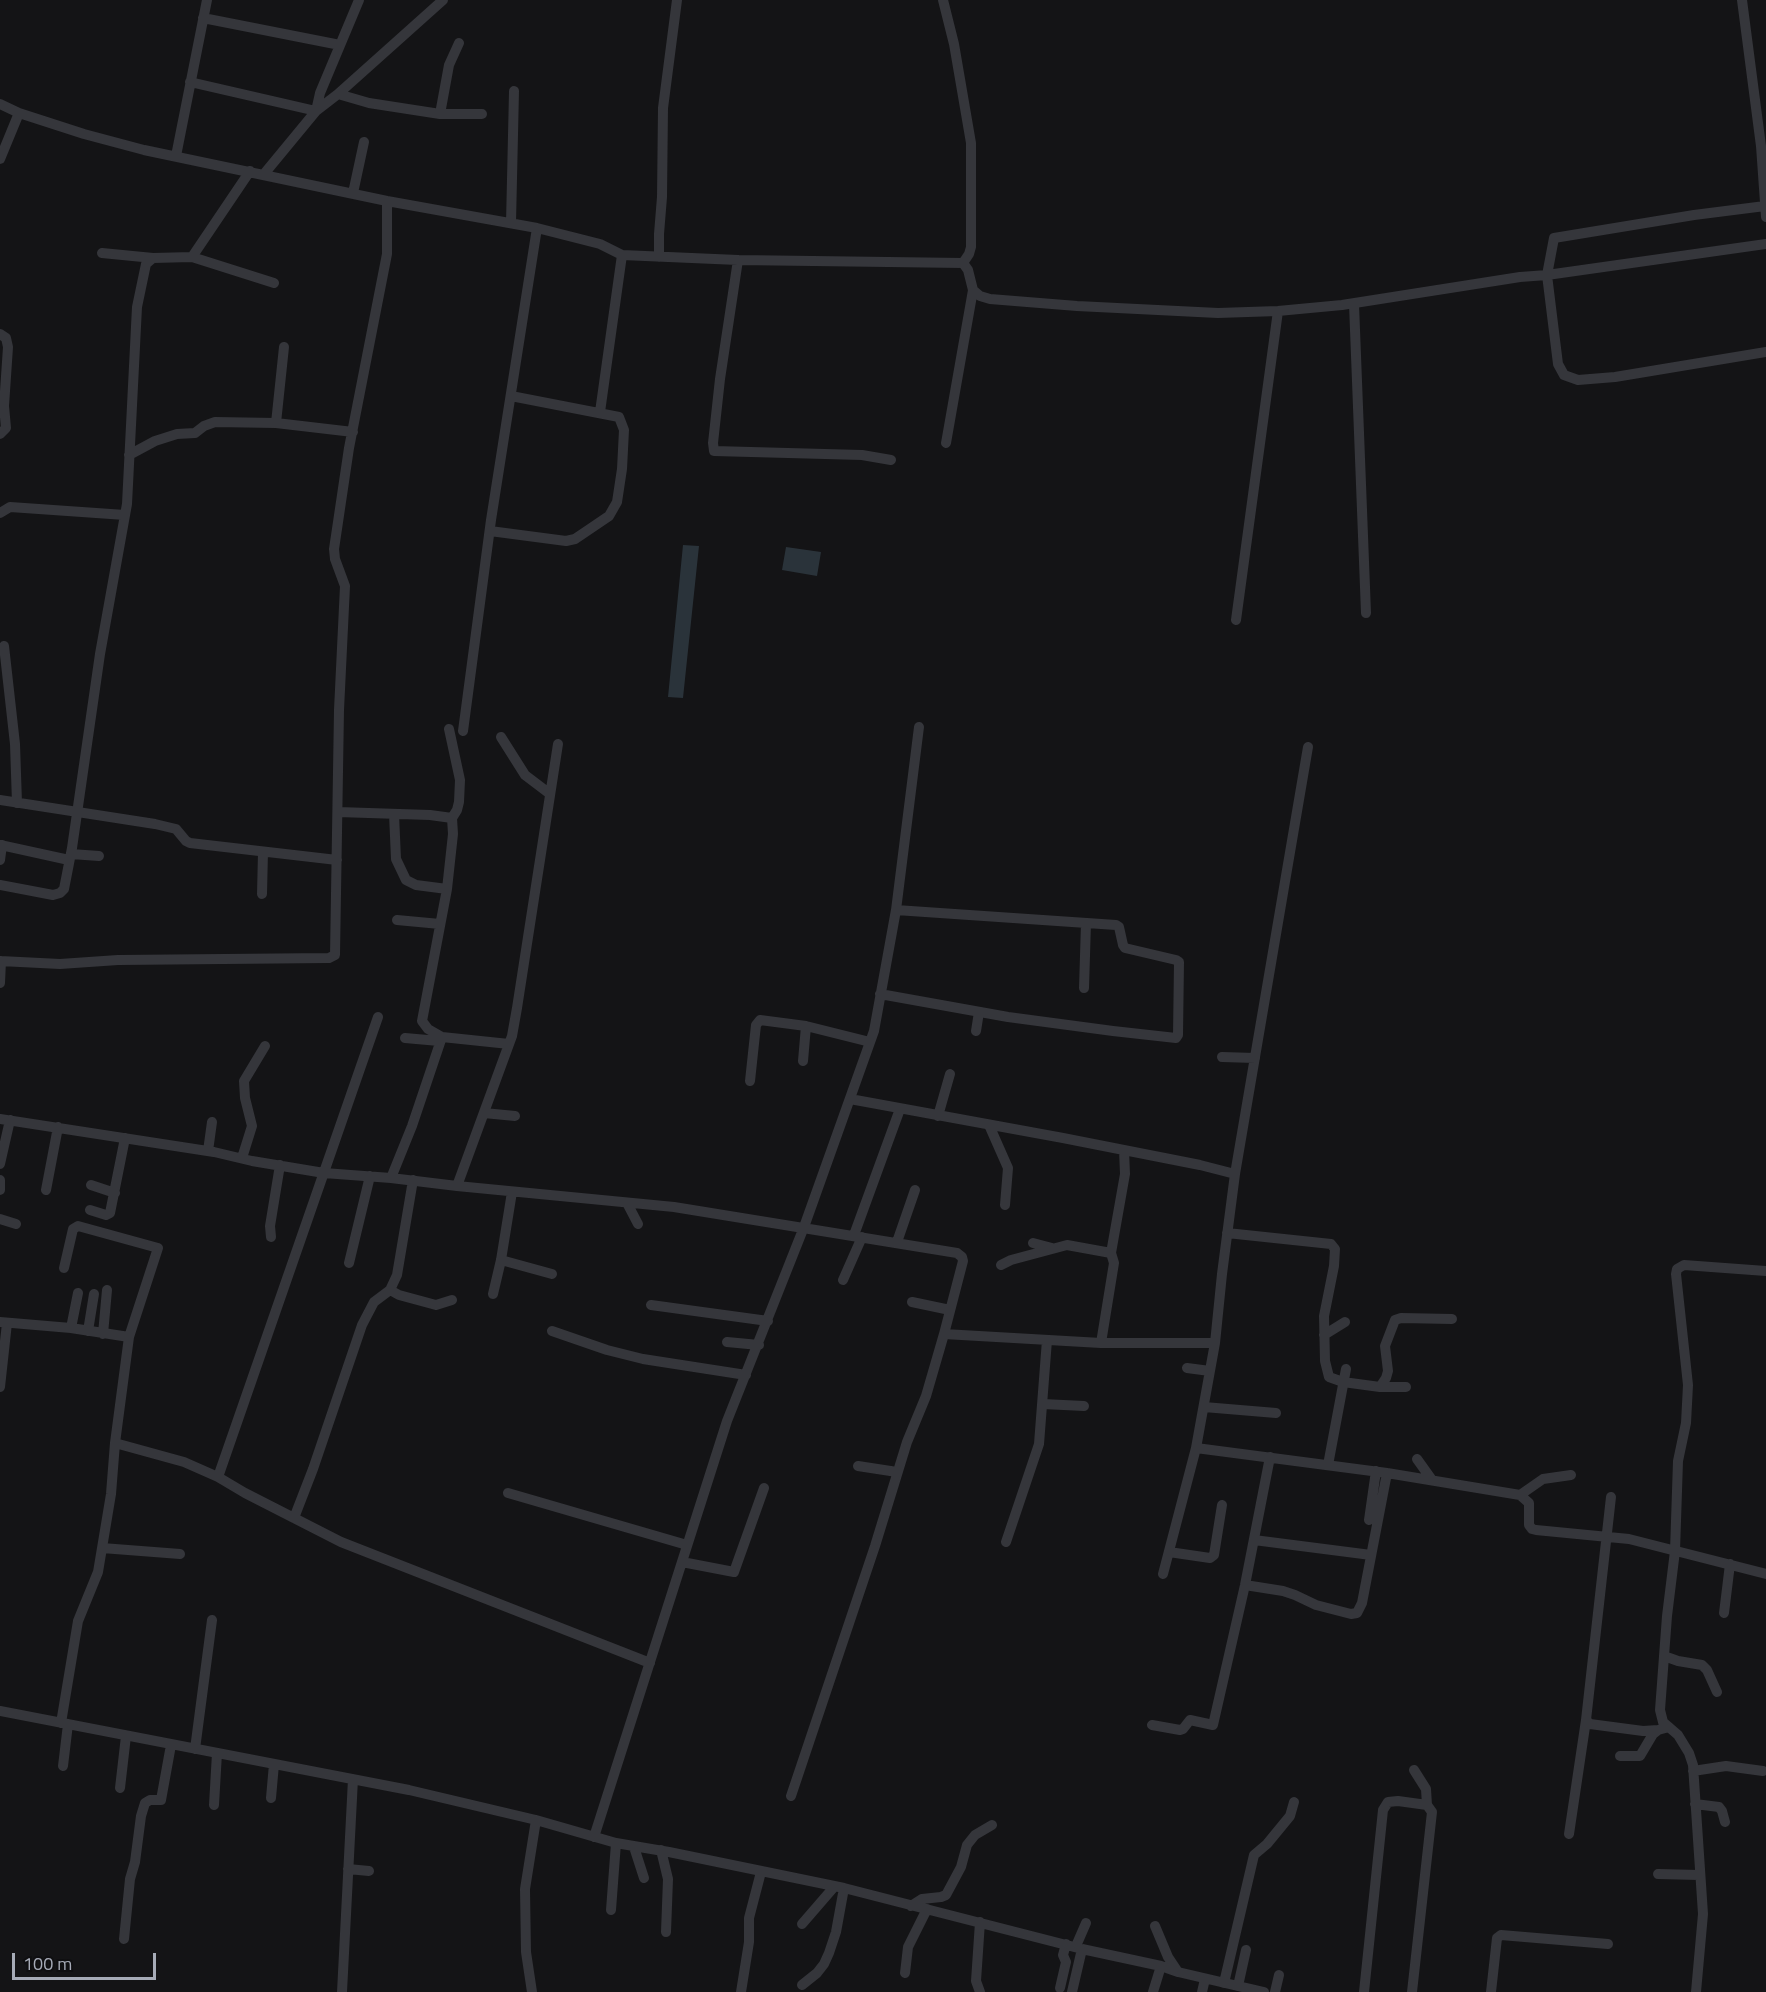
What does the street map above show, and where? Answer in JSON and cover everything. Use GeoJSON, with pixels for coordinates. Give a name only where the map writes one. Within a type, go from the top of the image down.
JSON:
{"type":"FeatureCollection","features":[{"type":"Feature","properties":{"kind":"street"},"geometry":{"type":"LineString","coordinates":[[176,156],[207,0]]}},
{"type":"Feature","properties":{"kind":"street"},"geometry":{"type":"LineString","coordinates":[[316,111],[320,93],[359,0]]}},
{"type":"Feature","properties":{"kind":"street"},"geometry":{"type":"LineString","coordinates":[[264,174],[316,111],[443,0]]}},
{"type":"Feature","properties":{"kind":"street"},"geometry":{"type":"LineString","coordinates":[[659,257],[663,108],[677,0]]}},
{"type":"Feature","properties":{"kind":"street"},"geometry":{"type":"LineString","coordinates":[[943,0],[954,44],[971,143],[971,247],[963,263]]}},
{"type":"Feature","properties":{"kind":"street"},"geometry":{"type":"LineString","coordinates":[[1742,0],[1761,146],[1766,212],[1694,215],[1554,238],[1547,275],[1558,364],[1564,375],[1578,380],[1615,377],[1766,352]]}},
{"type":"Feature","properties":{"kind":"street"},"geometry":{"type":"LineString","coordinates":[[203,18],[340,45]]}},
{"type":"Feature","properties":{"kind":"street"},"geometry":{"type":"LineString","coordinates":[[440,114],[449,65],[459,43]]}},
{"type":"Feature","properties":{"kind":"street"},"geometry":{"type":"LineString","coordinates":[[190,82],[316,111]]}},
{"type":"Feature","properties":{"kind":"street"},"geometry":{"type":"LineString","coordinates":[[511,223],[514,91]]}},
{"type":"Feature","properties":{"kind":"street"},"geometry":{"type":"LineString","coordinates":[[338,94],[369,103],[440,114],[482,114]]}},
{"type":"Feature","properties":{"kind":"street"},"geometry":{"type":"LineString","coordinates":[[0,104],[84,134],[387,201],[537,228],[600,244],[622,255],[738,260],[963,263]]}},
{"type":"Feature","properties":{"kind":"street"},"geometry":{"type":"LineString","coordinates":[[0,159],[20,113]]}},
{"type":"Feature","properties":{"kind":"street"},"geometry":{"type":"LineString","coordinates":[[352,193],[364,142]]}},
{"type":"Feature","properties":{"kind":"street"},"geometry":{"type":"LineString","coordinates":[[192,257],[250,171]]}},
{"type":"Feature","properties":{"kind":"street"},"geometry":{"type":"LineString","coordinates":[[0,983],[1,961],[60,964],[118,960],[329,958],[333,957],[336,951],[339,710],[345,586],[335,560],[334,549],[352,432],[387,254],[387,201]]}},
{"type":"Feature","properties":{"kind":"street"},"geometry":{"type":"LineString","coordinates":[[463,731],[490,531],[537,228]]}},
{"type":"Feature","properties":{"kind":"street"},"geometry":{"type":"LineString","coordinates":[[973,290],[980,296],[990,298],[1077,306],[1218,313],[1278,311],[1354,304],[1520,277],[1766,244]]}},
{"type":"Feature","properties":{"kind":"street"},"geometry":{"type":"LineString","coordinates":[[102,254],[153,258],[192,257],[274,283]]}},
{"type":"Feature","properties":{"kind":"street"},"geometry":{"type":"LineString","coordinates":[[600,412],[622,255]]}},
{"type":"Feature","properties":{"kind":"street"},"geometry":{"type":"LineString","coordinates":[[0,885],[53,895],[64,889],[100,654],[125,515],[137,308],[146,264],[153,258]]}},
{"type":"Feature","properties":{"kind":"street"},"geometry":{"type":"LineString","coordinates":[[738,260],[719,390],[714,451],[862,455],[891,460]]}},
{"type":"Feature","properties":{"kind":"street"},"geometry":{"type":"LineString","coordinates":[[946,442],[973,290],[968,270],[963,263]]}},
{"type":"Feature","properties":{"kind":"street"},"geometry":{"type":"LineString","coordinates":[[1354,304],[1366,613]]}},
{"type":"Feature","properties":{"kind":"street"},"geometry":{"type":"LineString","coordinates":[[1236,620],[1278,311]]}},
{"type":"Feature","properties":{"kind":"street"},"geometry":{"type":"LineString","coordinates":[[0,334],[6,338],[8,347],[4,406],[6,425],[4,432],[0,434]]}},
{"type":"Feature","properties":{"kind":"street"},"geometry":{"type":"LineString","coordinates":[[276,423],[284,347]]}},
{"type":"Feature","properties":{"kind":"street"},"geometry":{"type":"LineString","coordinates":[[490,531],[566,541],[575,539],[609,516],[617,502],[622,470],[624,430],[619,417],[511,396]]}},
{"type":"Feature","properties":{"kind":"street"},"geometry":{"type":"LineString","coordinates":[[129,455],[168,436],[195,433],[210,423],[276,423],[352,432]]}},
{"type":"Feature","properties":{"kind":"street"},"geometry":{"type":"LineString","coordinates":[[0,513],[10,507],[125,515]]}},
{"type":"Feature","properties":{"kind":"street"},"geometry":{"type":"LineString","coordinates":[[4,646],[15,744],[17,803]]}},
{"type":"Feature","properties":{"kind":"street"},"geometry":{"type":"LineString","coordinates":[[594,1837],[723,1431],[804,1227],[870,1042],[896,909],[919,727]]}},
{"type":"Feature","properties":{"kind":"street"},"geometry":{"type":"LineString","coordinates":[[441,1039],[422,1022],[447,889],[453,834],[452,818],[459,802],[460,780],[448,729]]}},
{"type":"Feature","properties":{"kind":"street"},"geometry":{"type":"LineString","coordinates":[[501,736],[525,775],[550,794]]}},
{"type":"Feature","properties":{"kind":"street"},"geometry":{"type":"LineString","coordinates":[[457,1186],[509,1044],[517,1008],[558,744]]}},
{"type":"Feature","properties":{"kind":"street"},"geometry":{"type":"LineString","coordinates":[[1163,1574],[1196,1448],[1204,1407],[1215,1343],[1235,1174],[1308,747]]}},
{"type":"Feature","properties":{"kind":"street"},"geometry":{"type":"LineString","coordinates":[[0,800],[155,824],[176,829],[190,843],[337,860]]}},
{"type":"Feature","properties":{"kind":"street"},"geometry":{"type":"LineString","coordinates":[[338,812],[430,815],[452,818]]}},
{"type":"Feature","properties":{"kind":"street"},"geometry":{"type":"LineString","coordinates":[[394,814],[396,859],[406,880],[422,886],[447,889]]}},
{"type":"Feature","properties":{"kind":"street"},"geometry":{"type":"LineString","coordinates":[[0,860],[1,845],[70,857],[99,856]]}},
{"type":"Feature","properties":{"kind":"street"},"geometry":{"type":"LineString","coordinates":[[262,894],[263,852]]}},
{"type":"Feature","properties":{"kind":"street"},"geometry":{"type":"LineString","coordinates":[[880,994],[979,1012],[1113,1031],[1177,1037],[1179,962],[1124,947],[1119,927],[1116,925],[896,909]]}},
{"type":"Feature","properties":{"kind":"street"},"geometry":{"type":"LineString","coordinates":[[397,920],[440,924]]}},
{"type":"Feature","properties":{"kind":"street"},"geometry":{"type":"LineString","coordinates":[[1084,988],[1086,923]]}},
{"type":"Feature","properties":{"kind":"street"},"geometry":{"type":"LineString","coordinates":[[976,1030],[979,1012]]}},
{"type":"Feature","properties":{"kind":"street"},"geometry":{"type":"LineString","coordinates":[[218,1477],[378,1017]]}},
{"type":"Feature","properties":{"kind":"street"},"geometry":{"type":"LineString","coordinates":[[750,1081],[756,1025],[760,1020],[806,1026],[870,1042]]}},
{"type":"Feature","properties":{"kind":"street"},"geometry":{"type":"LineString","coordinates":[[803,1061],[806,1026]]}},
{"type":"Feature","properties":{"kind":"street"},"geometry":{"type":"LineString","coordinates":[[405,1038],[509,1044]]}},
{"type":"Feature","properties":{"kind":"street"},"geometry":{"type":"LineString","coordinates":[[391,1178],[412,1126],[441,1039]]}},
{"type":"Feature","properties":{"kind":"street"},"geometry":{"type":"LineString","coordinates":[[242,1158],[252,1126],[245,1098],[244,1081],[266,1046]]}},
{"type":"Feature","properties":{"kind":"street"},"geometry":{"type":"LineString","coordinates":[[1221,1057],[1255,1058]]}},
{"type":"Feature","properties":{"kind":"street"},"geometry":{"type":"LineString","coordinates":[[938,1116],[950,1074]]}},
{"type":"Feature","properties":{"kind":"street"},"geometry":{"type":"LineString","coordinates":[[850,1099],[1124,1150],[1235,1174]]}},
{"type":"Feature","properties":{"kind":"street"},"geometry":{"type":"LineString","coordinates":[[843,1280],[900,1109]]}},
{"type":"Feature","properties":{"kind":"street"},"geometry":{"type":"LineString","coordinates":[[484,1113],[516,1116]]}},
{"type":"Feature","properties":{"kind":"street"},"geometry":{"type":"LineString","coordinates":[[0,1164],[5,1119],[208,1150],[324,1173],[674,1207],[957,1253],[963,1261],[926,1396],[907,1442],[791,1796]]}},
{"type":"Feature","properties":{"kind":"street"},"geometry":{"type":"LineString","coordinates":[[208,1150],[212,1122]]}},
{"type":"Feature","properties":{"kind":"street"},"geometry":{"type":"LineString","coordinates":[[989,1125],[1008,1168],[1005,1205]]}},
{"type":"Feature","properties":{"kind":"street"},"geometry":{"type":"LineString","coordinates":[[46,1190],[58,1127]]}},
{"type":"Feature","properties":{"kind":"street"},"geometry":{"type":"LineString","coordinates":[[90,1210],[106,1215],[110,1213],[125,1138]]}},
{"type":"Feature","properties":{"kind":"street"},"geometry":{"type":"LineString","coordinates":[[1101,1343],[1114,1263],[1111,1253],[1124,1181],[1124,1150]]}},
{"type":"Feature","properties":{"kind":"street"},"geometry":{"type":"LineString","coordinates":[[270,1237],[280,1165]]}},
{"type":"Feature","properties":{"kind":"street"},"geometry":{"type":"LineString","coordinates":[[349,1263],[370,1176]]}},
{"type":"Feature","properties":{"kind":"street"},"geometry":{"type":"LineString","coordinates":[[0,1180],[0,1190]]}},
{"type":"Feature","properties":{"kind":"street"},"geometry":{"type":"LineString","coordinates":[[294,1518],[314,1469],[362,1325],[374,1302],[390,1290],[397,1275],[413,1180]]}},
{"type":"Feature","properties":{"kind":"street"},"geometry":{"type":"LineString","coordinates":[[91,1185],[115,1193]]}},
{"type":"Feature","properties":{"kind":"street"},"geometry":{"type":"LineString","coordinates":[[897,1242],[915,1190]]}},
{"type":"Feature","properties":{"kind":"street"},"geometry":{"type":"LineString","coordinates":[[493,1294],[512,1192]]}},
{"type":"Feature","properties":{"kind":"street"},"geometry":{"type":"LineString","coordinates":[[627,1203],[638,1224]]}},
{"type":"Feature","properties":{"kind":"street"},"geometry":{"type":"LineString","coordinates":[[0,1219],[16,1224]]}},
{"type":"Feature","properties":{"kind":"street"},"geometry":{"type":"LineString","coordinates":[[63,1766],[64,1724],[78,1621],[98,1572],[111,1494],[115,1443],[129,1337],[158,1248],[78,1226],[73,1229],[64,1268]]}},
{"type":"Feature","properties":{"kind":"street"},"geometry":{"type":"LineString","coordinates":[[1227,1233],[1324,1242],[1331,1245],[1335,1250],[1334,1266],[1324,1316],[1325,1361],[1329,1377],[1343,1382],[1380,1387],[1406,1387]]}},
{"type":"Feature","properties":{"kind":"street"},"geometry":{"type":"LineString","coordinates":[[1034,1243],[1052,1248]]}},
{"type":"Feature","properties":{"kind":"street"},"geometry":{"type":"LineString","coordinates":[[1001,1265],[1011,1260],[1067,1245],[1111,1253]]}},
{"type":"Feature","properties":{"kind":"street"},"geometry":{"type":"LineString","coordinates":[[501,1260],[552,1274]]}},
{"type":"Feature","properties":{"kind":"street"},"geometry":{"type":"LineString","coordinates":[[1664,1729],[1660,1710],[1675,1551],[1678,1461],[1686,1423],[1688,1385],[1677,1269],[1684,1265],[1766,1270]]}},
{"type":"Feature","properties":{"kind":"street"},"geometry":{"type":"LineString","coordinates":[[103,1334],[107,1290]]}},
{"type":"Feature","properties":{"kind":"street"},"geometry":{"type":"LineString","coordinates":[[390,1290],[399,1295],[436,1305],[452,1299]]}},
{"type":"Feature","properties":{"kind":"street"},"geometry":{"type":"LineString","coordinates":[[70,1328],[78,1293]]}},
{"type":"Feature","properties":{"kind":"street"},"geometry":{"type":"LineString","coordinates":[[88,1331],[94,1294]]}},
{"type":"Feature","properties":{"kind":"street"},"geometry":{"type":"LineString","coordinates":[[912,1302],[950,1310]]}},
{"type":"Feature","properties":{"kind":"street"},"geometry":{"type":"LineString","coordinates":[[651,1305],[768,1321]]}},
{"type":"Feature","properties":{"kind":"street"},"geometry":{"type":"LineString","coordinates":[[1380,1387],[1388,1371],[1385,1346],[1395,1320],[1401,1318],[1452,1319]]}},
{"type":"Feature","properties":{"kind":"street"},"geometry":{"type":"LineString","coordinates":[[0,1387],[3,1322],[70,1328],[129,1337]]}},
{"type":"Feature","properties":{"kind":"street"},"geometry":{"type":"LineString","coordinates":[[1324,1335],[1345,1322]]}},
{"type":"Feature","properties":{"kind":"street"},"geometry":{"type":"LineString","coordinates":[[552,1332],[643,1359],[746,1375]]}},
{"type":"Feature","properties":{"kind":"street"},"geometry":{"type":"LineString","coordinates":[[944,1334],[1101,1343],[1215,1343]]}},
{"type":"Feature","properties":{"kind":"street"},"geometry":{"type":"LineString","coordinates":[[1006,1542],[1038,1444],[1047,1340]]}},
{"type":"Feature","properties":{"kind":"street"},"geometry":{"type":"LineString","coordinates":[[727,1342],[759,1345]]}},
{"type":"Feature","properties":{"kind":"street"},"geometry":{"type":"LineString","coordinates":[[1187,1368],[1210,1371]]}},
{"type":"Feature","properties":{"kind":"street"},"geometry":{"type":"LineString","coordinates":[[1328,1465],[1346,1369]]}},
{"type":"Feature","properties":{"kind":"street"},"geometry":{"type":"LineString","coordinates":[[1043,1404],[1084,1406]]}},
{"type":"Feature","properties":{"kind":"street"},"geometry":{"type":"LineString","coordinates":[[1204,1407],[1276,1413]]}},
{"type":"Feature","properties":{"kind":"street"},"geometry":{"type":"LineString","coordinates":[[115,1443],[184,1462],[218,1477],[340,1542],[650,1663]]}},
{"type":"Feature","properties":{"kind":"street"},"geometry":{"type":"LineString","coordinates":[[1196,1448],[1382,1472],[1520,1495],[1529,1503],[1529,1525],[1532,1529],[1629,1539],[1766,1574]]}},
{"type":"Feature","properties":{"kind":"street"},"geometry":{"type":"LineString","coordinates":[[1152,1725],[1181,1730],[1190,1720],[1213,1725],[1245,1585],[1270,1457]]}},
{"type":"Feature","properties":{"kind":"street"},"geometry":{"type":"LineString","coordinates":[[1417,1459],[1432,1480]]}},
{"type":"Feature","properties":{"kind":"street"},"geometry":{"type":"LineString","coordinates":[[858,1466],[897,1473]]}},
{"type":"Feature","properties":{"kind":"street"},"geometry":{"type":"LineString","coordinates":[[1369,1520],[1382,1472]]}},
{"type":"Feature","properties":{"kind":"street"},"geometry":{"type":"LineString","coordinates":[[1245,1585],[1283,1591],[1316,1605],[1351,1614],[1360,1611],[1371,1555],[1382,1472]]}},
{"type":"Feature","properties":{"kind":"street"},"geometry":{"type":"LineString","coordinates":[[1520,1495],[1543,1479],[1571,1475]]}},
{"type":"Feature","properties":{"kind":"street"},"geometry":{"type":"LineString","coordinates":[[682,1562],[734,1572],[764,1488]]}},
{"type":"Feature","properties":{"kind":"street"},"geometry":{"type":"LineString","coordinates":[[508,1493],[687,1545]]}},
{"type":"Feature","properties":{"kind":"street"},"geometry":{"type":"LineString","coordinates":[[1569,1834],[1586,1720],[1611,1497]]}},
{"type":"Feature","properties":{"kind":"street"},"geometry":{"type":"LineString","coordinates":[[1169,1552],[1210,1558],[1214,1555],[1222,1505]]}},
{"type":"Feature","properties":{"kind":"street"},"geometry":{"type":"LineString","coordinates":[[1254,1540],[1371,1555]]}},
{"type":"Feature","properties":{"kind":"street"},"geometry":{"type":"LineString","coordinates":[[102,1548],[180,1554]]}},
{"type":"Feature","properties":{"kind":"street"},"geometry":{"type":"LineString","coordinates":[[1724,1613],[1730,1564]]}},
{"type":"Feature","properties":{"kind":"street"},"geometry":{"type":"LineString","coordinates":[[195,1749],[212,1620]]}},
{"type":"Feature","properties":{"kind":"street"},"geometry":{"type":"LineString","coordinates":[[1664,1656],[1678,1662],[1702,1665],[1707,1670],[1717,1692]]}},
{"type":"Feature","properties":{"kind":"street"},"geometry":{"type":"LineString","coordinates":[[0,1711],[353,1779],[536,1820],[616,1843],[661,1850],[839,1887],[1264,1992]]}},
{"type":"Feature","properties":{"kind":"street"},"geometry":{"type":"LineString","coordinates":[[1586,1720],[1590,1724],[1643,1731],[1664,1729],[1678,1735],[1689,1753],[1693,1771],[1703,1914],[1696,1992]]}},
{"type":"Feature","properties":{"kind":"street"},"geometry":{"type":"LineString","coordinates":[[1620,1756],[1640,1756],[1653,1734],[1664,1729]]}},
{"type":"Feature","properties":{"kind":"street"},"geometry":{"type":"LineString","coordinates":[[120,1788],[126,1736]]}},
{"type":"Feature","properties":{"kind":"street"},"geometry":{"type":"LineString","coordinates":[[124,1939],[130,1879],[135,1862],[143,1808],[150,1800],[161,1800],[171,1745]]}},
{"type":"Feature","properties":{"kind":"street"},"geometry":{"type":"LineString","coordinates":[[214,1804],[217,1753]]}},
{"type":"Feature","properties":{"kind":"street"},"geometry":{"type":"LineString","coordinates":[[271,1798],[274,1764]]}},
{"type":"Feature","properties":{"kind":"street"},"geometry":{"type":"LineString","coordinates":[[1693,1771],[1726,1767],[1762,1771]]}},
{"type":"Feature","properties":{"kind":"street"},"geometry":{"type":"LineString","coordinates":[[1412,1992],[1432,1818],[1432,1812],[1427,1805],[1426,1789],[1414,1770]]}},
{"type":"Feature","properties":{"kind":"street"},"geometry":{"type":"LineString","coordinates":[[342,1992],[353,1779]]}},
{"type":"Feature","properties":{"kind":"street"},"geometry":{"type":"LineString","coordinates":[[1224,1983],[1254,1855],[1267,1844],[1290,1816],[1294,1802]]}},
{"type":"Feature","properties":{"kind":"street"},"geometry":{"type":"LineString","coordinates":[[1364,1992],[1383,1810],[1386,1804],[1392,1802],[1427,1805]]}},
{"type":"Feature","properties":{"kind":"street"},"geometry":{"type":"LineString","coordinates":[[1695,1804],[1719,1807],[1725,1822]]}},
{"type":"Feature","properties":{"kind":"street"},"geometry":{"type":"LineString","coordinates":[[532,1992],[526,1952],[525,1896],[536,1820]]}},
{"type":"Feature","properties":{"kind":"street"},"geometry":{"type":"LineString","coordinates":[[911,1906],[922,1899],[941,1897],[946,1894],[961,1867],[968,1845],[975,1835],[992,1825]]}},
{"type":"Feature","properties":{"kind":"street"},"geometry":{"type":"LineString","coordinates":[[611,1910],[616,1843]]}},
{"type":"Feature","properties":{"kind":"street"},"geometry":{"type":"LineString","coordinates":[[634,1846],[644,1878]]}},
{"type":"Feature","properties":{"kind":"street"},"geometry":{"type":"LineString","coordinates":[[661,1850],[668,1879],[666,1932]]}},
{"type":"Feature","properties":{"kind":"street"},"geometry":{"type":"LineString","coordinates":[[348,1869],[369,1871]]}},
{"type":"Feature","properties":{"kind":"street"},"geometry":{"type":"LineString","coordinates":[[741,1992],[749,1942],[749,1918],[761,1872]]}},
{"type":"Feature","properties":{"kind":"street"},"geometry":{"type":"LineString","coordinates":[[1658,1874],[1699,1875]]}},
{"type":"Feature","properties":{"kind":"street"},"geometry":{"type":"LineString","coordinates":[[802,1924],[839,1887]]}},
{"type":"Feature","properties":{"kind":"street"},"geometry":{"type":"LineString","coordinates":[[802,1985],[824,1964],[837,1932],[839,1887]]}},
{"type":"Feature","properties":{"kind":"street"},"geometry":{"type":"LineString","coordinates":[[905,1973],[908,1947],[927,1909]]}},
{"type":"Feature","properties":{"kind":"street"},"geometry":{"type":"LineString","coordinates":[[980,1923],[976,1981],[980,1992]]}},
{"type":"Feature","properties":{"kind":"street"},"geometry":{"type":"LineString","coordinates":[[1072,1992],[1075,1946],[1086,1923]]}},
{"type":"Feature","properties":{"kind":"street"},"geometry":{"type":"LineString","coordinates":[[1155,1926],[1168,1957],[1178,1972]]}},
{"type":"Feature","properties":{"kind":"street"},"geometry":{"type":"LineString","coordinates":[[1491,1992],[1497,1938],[1501,1935],[1608,1944]]}},
{"type":"Feature","properties":{"kind":"street"},"geometry":{"type":"LineString","coordinates":[[1060,1988],[1066,1962],[1063,1955],[1075,1946]]}},
{"type":"Feature","properties":{"kind":"street"},"geometry":{"type":"LineString","coordinates":[[1238,1986],[1246,1950]]}},
{"type":"Feature","properties":{"kind":"street"},"geometry":{"type":"LineString","coordinates":[[1153,1992],[1161,1966]]}},
{"type":"Feature","properties":{"kind":"street"},"geometry":{"type":"LineString","coordinates":[[1275,1992],[1279,1975]]}},
{"type":"Feature","properties":{"kind":"street"},"geometry":{"type":"LineString","coordinates":[[1202,1992],[1205,1979]]}},
{"type":"Feature","properties":{"kind":"shaded area"},"geometry":{"type":"Polygon","coordinates":[[[683,545],[699,546],[683,698],[668,697],[683,545]]]}},
{"type":"Feature","properties":{"kind":"shaded area"},"geometry":{"type":"Polygon","coordinates":[[[786,547],[821,552],[817,576],[782,570],[786,547]]]}}]}
